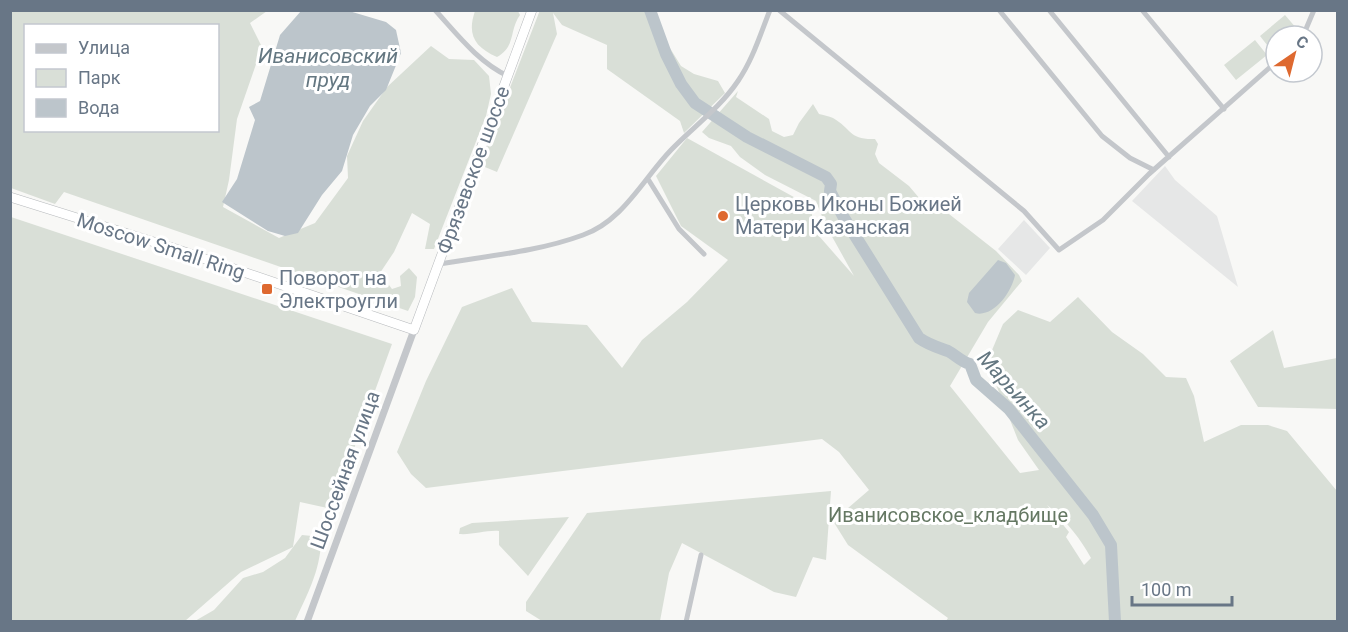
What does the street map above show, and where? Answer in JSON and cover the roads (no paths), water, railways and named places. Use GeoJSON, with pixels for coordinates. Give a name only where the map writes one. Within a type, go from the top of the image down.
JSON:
{"type":"FeatureCollection","features":[{"type":"Feature","properties":{"kind":"highway","name":"Фрязевское шоссе"},"geometry":{"type":"LineString","coordinates":[[414,330],[532,10]]}},
{"type":"Feature","properties":{"kind":"highway","name":"Moscow Small Ring"},"geometry":{"type":"LineString","coordinates":[[10,197],[173,248],[414,330]]}},
{"type":"Feature","properties":{"kind":"street"},"geometry":{"type":"LineString","coordinates":[[435,10],[478,56],[493,69],[508,76]]}},
{"type":"Feature","properties":{"kind":"street"},"geometry":{"type":"LineString","coordinates":[[438,264],[547,246],[585,235],[619,211],[636,195],[669,152],[714,111],[737,83],[751,61],[770,10]]}},
{"type":"Feature","properties":{"kind":"street"},"geometry":{"type":"LineString","coordinates":[[779,10],[1024,211],[1059,250],[1103,220],[1154,170],[1264,73]]}},
{"type":"Feature","properties":{"kind":"street"},"geometry":{"type":"LineString","coordinates":[[999,10],[1102,136],[1130,158],[1154,170]]}},
{"type":"Feature","properties":{"kind":"street"},"geometry":{"type":"LineString","coordinates":[[1049,10],[1169,157]]}},
{"type":"Feature","properties":{"kind":"street"},"geometry":{"type":"LineString","coordinates":[[1142,10],[1224,109]]}},
{"type":"Feature","properties":{"kind":"street"},"geometry":{"type":"LineString","coordinates":[[1308,24],[1314,10]]}},
{"type":"Feature","properties":{"kind":"street"},"geometry":{"type":"LineString","coordinates":[[648,179],[679,229],[704,254]]}},
{"type":"Feature","properties":{"kind":"street","name":"Шоссейная улица"},"geometry":{"type":"LineString","coordinates":[[307,621],[414,330]]}},
{"type":"Feature","properties":{"kind":"street"},"geometry":{"type":"LineString","coordinates":[[686,621],[701,555]]}},
{"type":"Feature","properties":{"kind":"water","name":"Иванисовский пруд"},"geometry":{"type":"Polygon","coordinates":[[[301,11],[349,11],[386,22],[396,30],[401,53],[386,90],[370,106],[353,135],[342,171],[322,195],[298,233],[285,236],[268,231],[222,202],[237,179],[255,120],[249,107],[260,101],[280,35],[301,11]]]}},
{"type":"Feature","properties":{"kind":"water"},"geometry":{"type":"Polygon","coordinates":[[[998,260],[1006,263],[1015,275],[1010,289],[995,308],[982,314],[975,313],[967,302],[969,293],[998,260]]]}},
{"type":"Feature","properties":{"kind":"waterway","name":"Марьинка"},"geometry":{"type":"LineString","coordinates":[[650,10],[666,54],[681,84],[695,103],[747,137],[826,177],[831,184],[830,191],[844,218],[919,338],[970,364],[976,380],[1009,409],[1093,515],[1111,545],[1115,622]]}},
{"type":"Feature","properties":{"kind":"place","name":"Церковь Иконы Божией Матери Казанская"},"geometry":{"type":"Point","coordinates":[723,216]}},
{"type":"Feature","properties":{"kind":"place","name":"Поворот на Электроугли"},"geometry":{"type":"Point","coordinates":[267,289]}},
{"type":"Feature","properties":{"kind":"park label","name":"Иванисовское_кладбище"},"geometry":{"type":"Point","coordinates":[948,515]}}]}
